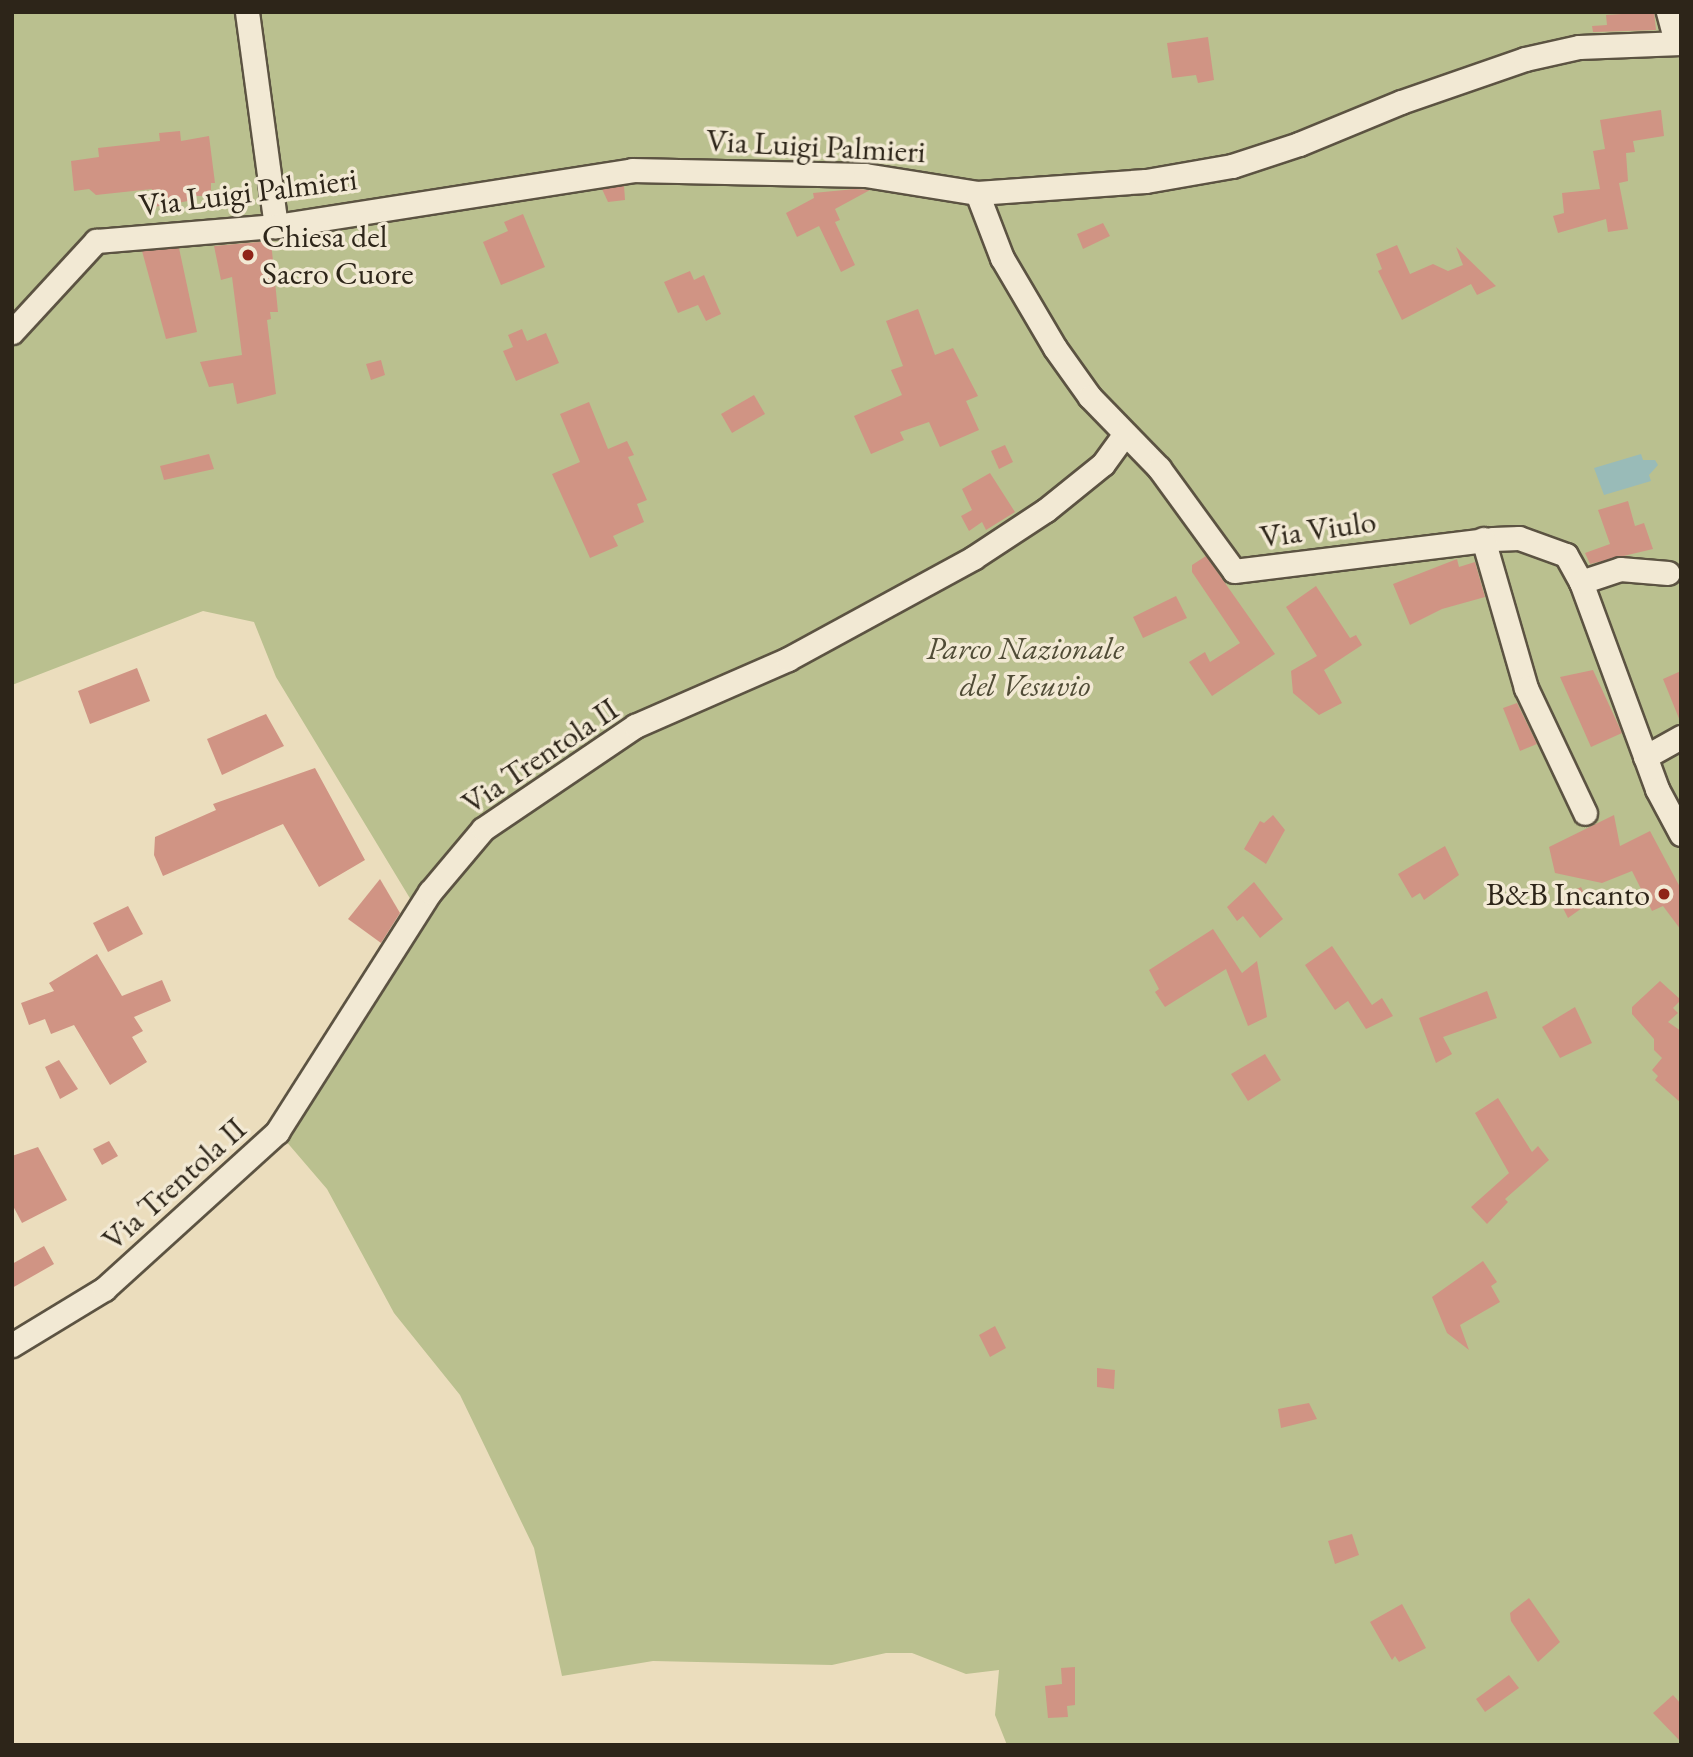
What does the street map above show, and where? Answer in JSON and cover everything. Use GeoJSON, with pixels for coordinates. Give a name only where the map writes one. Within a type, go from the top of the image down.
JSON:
{"type":"FeatureCollection","features":[{"type":"Feature","properties":{"kind":"street"},"geometry":{"type":"LineString","coordinates":[[247,12],[276,226]]}},
{"type":"Feature","properties":{"kind":"street"},"geometry":{"type":"LineString","coordinates":[[1668,12],[1678,42]]}},
{"type":"Feature","properties":{"kind":"street","name":"Via Luigi Palmieri"},"geometry":{"type":"LineString","coordinates":[[12,332],[96,241],[276,226],[632,170],[865,175],[976,192],[1146,181],[1231,166],[1525,59],[1579,47],[1678,42]]}},
{"type":"Feature","properties":{"kind":"street","name":"Via Viulo"},"geometry":{"type":"LineString","coordinates":[[976,192],[1002,258],[1033,313],[1090,397],[1159,468],[1234,571],[1483,539],[1519,538],[1547,545],[1566,555],[1662,755],[1681,834]]}},
{"type":"Feature","properties":{"kind":"street","name":"Via Trentola II"},"geometry":{"type":"LineString","coordinates":[[12,1345],[104,1289],[277,1132],[430,891],[483,829],[635,726],[788,659],[972,558],[1074,488],[1103,464],[1125,434]]}},
{"type":"Feature","properties":{"kind":"street"},"geometry":{"type":"LineString","coordinates":[[1483,539],[1526,688],[1585,813]]}},
{"type":"Feature","properties":{"kind":"street"},"geometry":{"type":"LineString","coordinates":[[1581,582],[1620,569],[1668,573]]}},
{"type":"Feature","properties":{"kind":"street"},"geometry":{"type":"LineString","coordinates":[[1662,755],[1681,737]]}},
{"type":"Feature","properties":{"kind":"green space","name":"Parco Nazionale del Vesuvio"},"geometry":{"type":"Polygon","coordinates":[[[12,12],[1681,12],[1681,1745],[1007,1745],[995,1715],[999,1670],[966,1674],[912,1653],[886,1653],[832,1665],[653,1661],[562,1676],[534,1548],[460,1395],[394,1313],[327,1189],[273,1126],[414,905],[276,677],[254,622],[203,611],[12,685],[12,12]]]}},
{"type":"Feature","properties":{"kind":"water"},"geometry":{"type":"Polygon","coordinates":[[[1641,454],[1643,460],[1655,460],[1658,465],[1649,475],[1651,481],[1604,495],[1594,468],[1641,454]]]}},
{"type":"Feature","properties":{"kind":"building"},"geometry":{"type":"Polygon","coordinates":[[[1654,12],[1656,30],[1593,32],[1592,26],[1607,25],[1606,15],[1654,12]]]}},
{"type":"Feature","properties":{"kind":"building"},"geometry":{"type":"Polygon","coordinates":[[[1208,37],[1214,80],[1198,83],[1196,75],[1172,78],[1167,43],[1208,37]]]}},
{"type":"Feature","properties":{"kind":"building"},"geometry":{"type":"Polygon","coordinates":[[[1661,110],[1664,136],[1633,141],[1635,152],[1626,153],[1628,181],[1619,183],[1628,229],[1608,232],[1606,219],[1558,233],[1553,216],[1564,213],[1562,193],[1600,189],[1593,151],[1605,149],[1600,120],[1661,110]]]}},
{"type":"Feature","properties":{"kind":"building"},"geometry":{"type":"Polygon","coordinates":[[[180,131],[181,141],[209,136],[215,183],[211,183],[211,196],[187,196],[188,201],[154,207],[152,189],[96,195],[89,189],[74,191],[71,161],[99,157],[98,148],[160,141],[159,133],[180,131]]]}},
{"type":"Feature","properties":{"kind":"building"},"geometry":{"type":"Polygon","coordinates":[[[624,185],[625,200],[608,202],[602,189],[624,185]]]}},
{"type":"Feature","properties":{"kind":"building"},"geometry":{"type":"Polygon","coordinates":[[[870,190],[835,209],[840,220],[835,222],[855,265],[841,272],[819,226],[797,237],[786,213],[814,198],[813,193],[870,190]]]}},
{"type":"Feature","properties":{"kind":"building"},"geometry":{"type":"Polygon","coordinates":[[[523,214],[545,267],[501,285],[483,242],[508,231],[504,222],[523,214]]]}},
{"type":"Feature","properties":{"kind":"building"},"geometry":{"type":"Polygon","coordinates":[[[1103,223],[1110,236],[1083,249],[1077,234],[1103,223]]]}},
{"type":"Feature","properties":{"kind":"building"},"geometry":{"type":"Polygon","coordinates":[[[271,241],[278,312],[270,312],[271,319],[267,320],[276,394],[237,404],[233,383],[209,387],[200,362],[242,355],[232,277],[221,280],[214,246],[271,241]]]}},
{"type":"Feature","properties":{"kind":"building"},"geometry":{"type":"Polygon","coordinates":[[[1397,245],[1410,274],[1433,264],[1448,271],[1463,265],[1456,247],[1496,286],[1477,295],[1471,284],[1402,320],[1378,271],[1382,269],[1376,254],[1397,245]]]}},
{"type":"Feature","properties":{"kind":"building"},"geometry":{"type":"Polygon","coordinates":[[[179,248],[197,332],[166,339],[142,251],[179,248]]]}},
{"type":"Feature","properties":{"kind":"building"},"geometry":{"type":"Polygon","coordinates":[[[690,271],[694,280],[704,275],[721,314],[706,321],[698,305],[678,313],[664,282],[690,271]]]}},
{"type":"Feature","properties":{"kind":"building"},"geometry":{"type":"Polygon","coordinates":[[[918,309],[935,355],[953,348],[978,396],[966,401],[979,430],[940,447],[929,422],[900,432],[904,440],[871,454],[854,416],[902,395],[891,370],[903,366],[886,321],[918,309]]]}},
{"type":"Feature","properties":{"kind":"building"},"geometry":{"type":"Polygon","coordinates":[[[522,329],[527,341],[546,333],[559,363],[516,381],[503,351],[513,347],[508,335],[522,329]]]}},
{"type":"Feature","properties":{"kind":"building"},"geometry":{"type":"Polygon","coordinates":[[[381,360],[385,375],[371,380],[366,364],[381,360]]]}},
{"type":"Feature","properties":{"kind":"building"},"geometry":{"type":"Polygon","coordinates":[[[754,395],[765,414],[732,433],[721,414],[754,395]]]}},
{"type":"Feature","properties":{"kind":"building"},"geometry":{"type":"Polygon","coordinates":[[[589,402],[608,449],[627,441],[634,455],[628,457],[647,500],[637,504],[644,522],[613,536],[618,546],[590,558],[552,474],[580,462],[560,414],[589,402]]]}},
{"type":"Feature","properties":{"kind":"building"},"geometry":{"type":"Polygon","coordinates":[[[1005,445],[1013,462],[999,469],[991,451],[1005,445]]]}},
{"type":"Feature","properties":{"kind":"building"},"geometry":{"type":"Polygon","coordinates":[[[209,454],[214,469],[164,480],[160,466],[209,454]]]}},
{"type":"Feature","properties":{"kind":"building"},"geometry":{"type":"Polygon","coordinates":[[[990,473],[1015,512],[986,530],[982,522],[969,531],[961,516],[972,510],[962,489],[990,473]]]}},
{"type":"Feature","properties":{"kind":"building"},"geometry":{"type":"Polygon","coordinates":[[[1628,501],[1635,526],[1644,523],[1653,549],[1590,564],[1585,553],[1610,544],[1598,510],[1628,501]]]}},
{"type":"Feature","properties":{"kind":"building"},"geometry":{"type":"Polygon","coordinates":[[[1206,556],[1275,654],[1212,696],[1189,662],[1205,652],[1210,662],[1240,643],[1192,572],[1192,565],[1206,556]]]}},
{"type":"Feature","properties":{"kind":"building"},"geometry":{"type":"Polygon","coordinates":[[[1457,559],[1459,567],[1475,562],[1485,597],[1442,609],[1410,625],[1393,584],[1457,559]]]}},
{"type":"Feature","properties":{"kind":"building"},"geometry":{"type":"Polygon","coordinates":[[[1316,586],[1350,638],[1356,635],[1362,645],[1324,670],[1342,703],[1319,715],[1293,693],[1291,671],[1317,656],[1286,607],[1316,586]]]}},
{"type":"Feature","properties":{"kind":"building"},"geometry":{"type":"Polygon","coordinates":[[[1176,596],[1187,618],[1143,638],[1133,617],[1176,596]]]}},
{"type":"Feature","properties":{"kind":"building"},"geometry":{"type":"Polygon","coordinates":[[[137,668],[150,701],[90,724],[78,691],[137,668]]]}},
{"type":"Feature","properties":{"kind":"building"},"geometry":{"type":"Polygon","coordinates":[[[1593,670],[1622,733],[1591,747],[1560,677],[1593,670]]]}},
{"type":"Feature","properties":{"kind":"building"},"geometry":{"type":"Polygon","coordinates":[[[1681,671],[1681,721],[1680,721],[1663,679],[1681,671]]]}},
{"type":"Feature","properties":{"kind":"building"},"geometry":{"type":"Polygon","coordinates":[[[1517,703],[1537,744],[1520,751],[1503,708],[1517,703]]]}},
{"type":"Feature","properties":{"kind":"building"},"geometry":{"type":"Polygon","coordinates":[[[266,714],[284,746],[222,775],[207,739],[266,714]]]}},
{"type":"Feature","properties":{"kind":"building"},"geometry":{"type":"Polygon","coordinates":[[[315,768],[365,860],[319,887],[283,824],[163,876],[154,855],[155,837],[216,810],[213,804],[315,768]]]}},
{"type":"Feature","properties":{"kind":"building"},"geometry":{"type":"Polygon","coordinates":[[[1273,815],[1285,830],[1266,864],[1244,849],[1260,821],[1264,823],[1273,815]]]}},
{"type":"Feature","properties":{"kind":"building"},"geometry":{"type":"Polygon","coordinates":[[[1614,815],[1620,846],[1650,831],[1681,889],[1681,930],[1663,906],[1652,911],[1632,871],[1602,883],[1555,873],[1549,847],[1614,815]]]}},
{"type":"Feature","properties":{"kind":"building"},"geometry":{"type":"Polygon","coordinates":[[[1445,846],[1459,875],[1424,900],[1420,893],[1412,898],[1398,874],[1445,846]]]}},
{"type":"Feature","properties":{"kind":"building"},"geometry":{"type":"Polygon","coordinates":[[[380,879],[400,913],[381,943],[348,919],[380,879]]]}},
{"type":"Feature","properties":{"kind":"building"},"geometry":{"type":"Polygon","coordinates":[[[1254,882],[1283,919],[1260,938],[1243,916],[1237,921],[1227,907],[1254,882]]]}},
{"type":"Feature","properties":{"kind":"building"},"geometry":{"type":"Polygon","coordinates":[[[1581,887],[1589,903],[1568,918],[1558,898],[1581,887]]]}},
{"type":"Feature","properties":{"kind":"building"},"geometry":{"type":"Polygon","coordinates":[[[128,906],[143,934],[108,952],[93,923],[128,906]]]}},
{"type":"Feature","properties":{"kind":"building"},"geometry":{"type":"Polygon","coordinates":[[[1213,929],[1242,973],[1257,961],[1267,1017],[1248,1026],[1226,969],[1165,1007],[1155,992],[1159,989],[1149,970],[1213,929]]]}},
{"type":"Feature","properties":{"kind":"building"},"geometry":{"type":"Polygon","coordinates":[[[1332,946],[1372,1005],[1382,998],[1393,1016],[1366,1029],[1348,1001],[1335,1010],[1305,965],[1332,946]]]}},
{"type":"Feature","properties":{"kind":"building"},"geometry":{"type":"Polygon","coordinates":[[[97,954],[122,996],[162,980],[171,1001],[134,1017],[143,1031],[132,1037],[147,1062],[110,1085],[74,1025],[51,1034],[45,1019],[29,1025],[21,1003],[54,991],[49,983],[97,954]]]}},
{"type":"Feature","properties":{"kind":"building"},"geometry":{"type":"Polygon","coordinates":[[[1660,981],[1681,1000],[1673,1008],[1678,1013],[1668,1022],[1681,1031],[1681,1103],[1655,1080],[1658,1076],[1652,1070],[1662,1058],[1654,1050],[1654,1039],[1632,1014],[1632,1007],[1660,981]]]}},
{"type":"Feature","properties":{"kind":"building"},"geometry":{"type":"Polygon","coordinates":[[[1487,991],[1497,1018],[1443,1037],[1452,1054],[1436,1063],[1419,1018],[1487,991]]]}},
{"type":"Feature","properties":{"kind":"building"},"geometry":{"type":"Polygon","coordinates":[[[1575,1007],[1592,1043],[1560,1058],[1542,1027],[1575,1007]]]}},
{"type":"Feature","properties":{"kind":"building"},"geometry":{"type":"Polygon","coordinates":[[[1265,1054],[1281,1080],[1248,1101],[1231,1074],[1265,1054]]]}},
{"type":"Feature","properties":{"kind":"building"},"geometry":{"type":"Polygon","coordinates":[[[59,1060],[78,1089],[60,1099],[45,1067],[59,1060]]]}},
{"type":"Feature","properties":{"kind":"building"},"geometry":{"type":"Polygon","coordinates":[[[1498,1098],[1532,1152],[1538,1146],[1549,1160],[1505,1199],[1508,1202],[1487,1224],[1471,1207],[1509,1173],[1475,1113],[1498,1098]]]}},
{"type":"Feature","properties":{"kind":"building"},"geometry":{"type":"Polygon","coordinates":[[[109,1141],[118,1156],[102,1165],[93,1149],[109,1141]]]}},
{"type":"Feature","properties":{"kind":"building"},"geometry":{"type":"Polygon","coordinates":[[[38,1147],[67,1200],[22,1223],[12,1204],[12,1156],[38,1147]]]}},
{"type":"Feature","properties":{"kind":"building"},"geometry":{"type":"Polygon","coordinates":[[[44,1246],[54,1264],[12,1288],[12,1264],[44,1246]]]}},
{"type":"Feature","properties":{"kind":"building"},"geometry":{"type":"Polygon","coordinates":[[[1483,1261],[1497,1282],[1491,1286],[1500,1302],[1460,1325],[1469,1350],[1447,1333],[1432,1297],[1483,1261]]]}},
{"type":"Feature","properties":{"kind":"building"},"geometry":{"type":"Polygon","coordinates":[[[995,1326],[1006,1348],[990,1357],[979,1335],[995,1326]]]}},
{"type":"Feature","properties":{"kind":"building"},"geometry":{"type":"Polygon","coordinates":[[[1097,1368],[1115,1370],[1114,1389],[1097,1387],[1097,1368]]]}},
{"type":"Feature","properties":{"kind":"building"},"geometry":{"type":"Polygon","coordinates":[[[1309,1403],[1317,1419],[1281,1428],[1278,1409],[1309,1403]]]}},
{"type":"Feature","properties":{"kind":"building"},"geometry":{"type":"Polygon","coordinates":[[[1352,1534],[1359,1555],[1335,1564],[1328,1541],[1352,1534]]]}},
{"type":"Feature","properties":{"kind":"building"},"geometry":{"type":"Polygon","coordinates":[[[1529,1598],[1560,1642],[1538,1662],[1511,1621],[1510,1613],[1529,1598]]]}},
{"type":"Feature","properties":{"kind":"building"},"geometry":{"type":"Polygon","coordinates":[[[1402,1604],[1426,1648],[1399,1662],[1395,1656],[1392,1660],[1370,1622],[1402,1604]]]}},
{"type":"Feature","properties":{"kind":"building"},"geometry":{"type":"Polygon","coordinates":[[[1075,1667],[1075,1705],[1067,1706],[1068,1717],[1048,1718],[1045,1686],[1062,1684],[1061,1668],[1075,1667]]]}},
{"type":"Feature","properties":{"kind":"building"},"geometry":{"type":"Polygon","coordinates":[[[1509,1675],[1519,1688],[1485,1712],[1476,1699],[1509,1675]]]}},
{"type":"Feature","properties":{"kind":"building"},"geometry":{"type":"Polygon","coordinates":[[[1673,1695],[1681,1704],[1681,1742],[1653,1713],[1673,1695]]]}},
{"type":"Feature","properties":{"kind":"place","name":"Chiesa del Sacro Cuore"},"geometry":{"type":"Point","coordinates":[248,255]}},
{"type":"Feature","properties":{"kind":"place","name":"B&B Incanto"},"geometry":{"type":"Point","coordinates":[1664,894]}}]}
